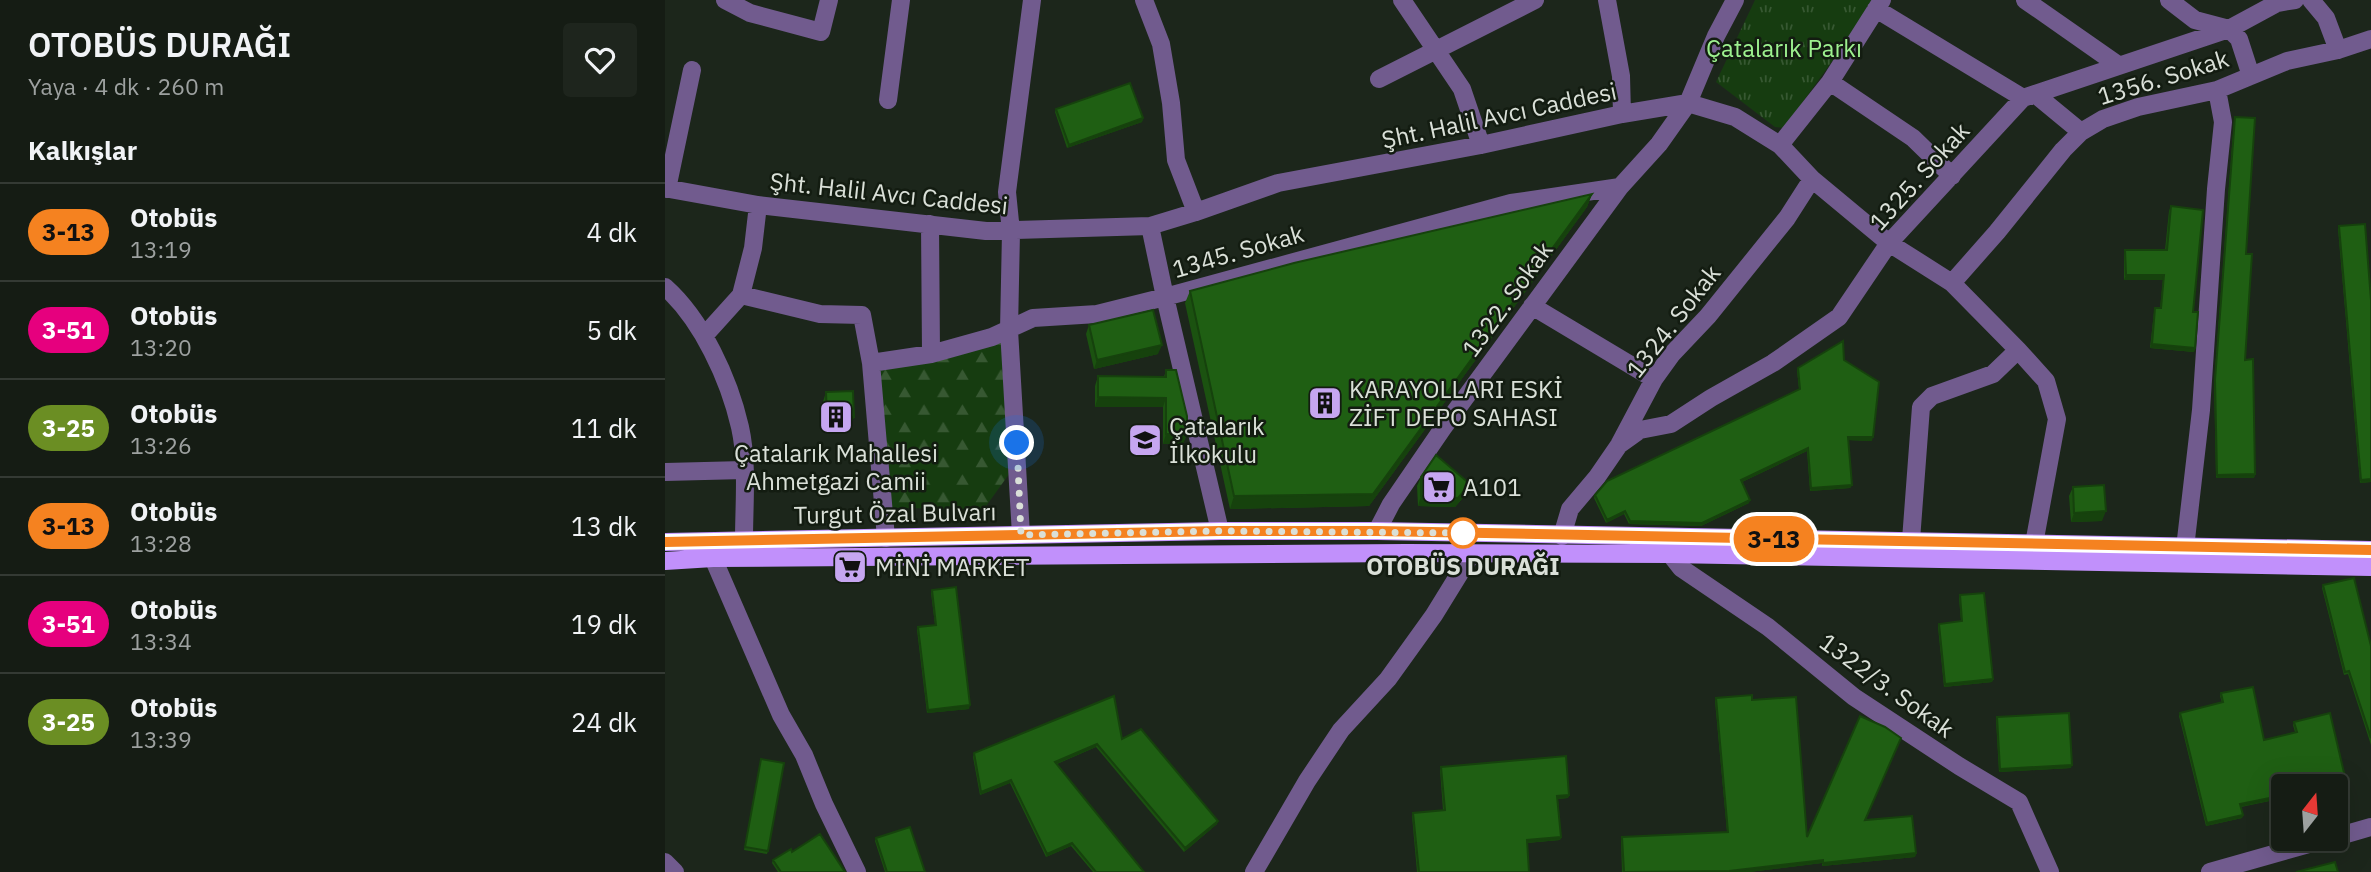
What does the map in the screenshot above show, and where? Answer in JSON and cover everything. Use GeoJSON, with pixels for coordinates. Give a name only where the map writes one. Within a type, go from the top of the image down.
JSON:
{"type":"FeatureCollection","features":[{"type":"Feature","properties":{"kind":"main road","name":"Turgut Özal Bulvarı"},"geometry":{"type":"LineString","coordinates":[[665,542],[1220,531],[1377,531],[2371,550]]}},
{"type":"Feature","properties":{"kind":"main road","name":"Turgut Özal Bulvarı"},"geometry":{"type":"LineString","coordinates":[[665,561],[713,558],[1406,553],[2371,567]]}},
{"type":"Feature","properties":{"kind":"street"},"geometry":{"type":"LineString","coordinates":[[725,0],[750,13],[821,32],[828,0]]}},
{"type":"Feature","properties":{"kind":"street"},"geometry":{"type":"LineString","coordinates":[[888,100],[901,0]]}},
{"type":"Feature","properties":{"kind":"street"},"geometry":{"type":"LineString","coordinates":[[1021,535],[1009,330],[1011,232],[1007,192],[1032,0]]}},
{"type":"Feature","properties":{"kind":"street"},"geometry":{"type":"LineString","coordinates":[[1144,0],[1161,44],[1171,103],[1176,160],[1196,212]]}},
{"type":"Feature","properties":{"kind":"street"},"geometry":{"type":"LineString","coordinates":[[1402,0],[1462,89],[1481,145]]}},
{"type":"Feature","properties":{"kind":"street"},"geometry":{"type":"LineString","coordinates":[[1380,79],[1535,0]]}},
{"type":"Feature","properties":{"kind":"street"},"geometry":{"type":"LineString","coordinates":[[1607,0],[1621,76],[1622,114]]}},
{"type":"Feature","properties":{"kind":"street","name":"1322. Sokak"},"geometry":{"type":"LineString","coordinates":[[1377,531],[1406,482],[1532,306],[1620,187],[1659,144],[1688,103],[1735,0]]}},
{"type":"Feature","properties":{"kind":"street"},"geometry":{"type":"LineString","coordinates":[[2025,0],[2118,65]]}},
{"type":"Feature","properties":{"kind":"street"},"geometry":{"type":"LineString","coordinates":[[2169,0],[2195,20],[2229,29],[2239,39],[2251,76]]}},
{"type":"Feature","properties":{"kind":"street","name":"1325. Sokak"},"geometry":{"type":"LineString","coordinates":[[1619,445],[1640,430],[1671,424],[1817,334],[1839,317],[1889,243],[2029,97],[2229,29],[2277,3],[2295,0]]}},
{"type":"Feature","properties":{"kind":"street"},"geometry":{"type":"LineString","coordinates":[[2311,0],[2326,18],[2338,50]]}},
{"type":"Feature","properties":{"kind":"street"},"geometry":{"type":"LineString","coordinates":[[1780,145],[1831,82],[1879,4],[2081,132]]}},
{"type":"Feature","properties":{"kind":"street","name":"1356. Sokak"},"geometry":{"type":"LineString","coordinates":[[1952,283],[2063,150],[2081,132],[2103,119],[2138,107],[2217,90],[2287,61],[2338,50],[2371,38]]}},
{"type":"Feature","properties":{"kind":"street"},"geometry":{"type":"LineString","coordinates":[[666,188],[692,70]]}},
{"type":"Feature","properties":{"kind":"street"},"geometry":{"type":"LineString","coordinates":[[1831,82],[1913,138],[1952,176]]}},
{"type":"Feature","properties":{"kind":"street"},"geometry":{"type":"LineString","coordinates":[[2185,548],[2201,410],[2223,122],[2217,90]]}},
{"type":"Feature","properties":{"kind":"street","name":"Şht. Halil Avcı Caddesi"},"geometry":{"type":"LineString","coordinates":[[666,188],[758,205],[986,231],[1150,226],[1278,183],[1688,103],[1735,117],[1780,145],[1812,179],[1889,243],[1952,283],[2046,381],[2057,419],[2034,544]]}},
{"type":"Feature","properties":{"kind":"street","name":"1324. Sokak"},"geometry":{"type":"LineString","coordinates":[[1562,536],[1570,509],[1619,445],[1654,379],[1779,228],[1812,179]]}},
{"type":"Feature","properties":{"kind":"street","name":"1345. Sokak"},"geometry":{"type":"LineString","coordinates":[[871,363],[931,354],[1009,330],[1034,318],[1097,314],[1165,297],[1499,206],[1620,187]]}},
{"type":"Feature","properties":{"kind":"street"},"geometry":{"type":"LineString","coordinates":[[704,336],[741,295],[753,248],[758,205]]}},
{"type":"Feature","properties":{"kind":"street"},"geometry":{"type":"LineString","coordinates":[[930,224],[931,354]]}},
{"type":"Feature","properties":{"kind":"street"},"geometry":{"type":"LineString","coordinates":[[1150,226],[1220,531]]}},
{"type":"Feature","properties":{"kind":"street"},"geometry":{"type":"LineString","coordinates":[[665,287],[678,299],[704,336],[721,370],[740,428],[744,470],[744,540]]}},
{"type":"Feature","properties":{"kind":"street"},"geometry":{"type":"LineString","coordinates":[[741,295],[820,314],[862,315],[871,363],[886,538]]}},
{"type":"Feature","properties":{"kind":"street"},"geometry":{"type":"LineString","coordinates":[[1532,306],[1654,379]]}},
{"type":"Feature","properties":{"kind":"street"},"geometry":{"type":"LineString","coordinates":[[1911,540],[1921,407],[1932,396],[1993,374],[2018,350]]}},
{"type":"Feature","properties":{"kind":"street"},"geometry":{"type":"LineString","coordinates":[[665,472],[744,470]]}},
{"type":"Feature","properties":{"kind":"street"},"geometry":{"type":"LineString","coordinates":[[1254,872],[1327,750],[1341,730],[1388,679],[1434,615],[1472,555]]}},
{"type":"Feature","properties":{"kind":"street","name":"1322/3. Sokak"},"geometry":{"type":"LineString","coordinates":[[1670,555],[1681,568],[1768,627],[1854,697],[2019,802],[2050,872]]}},
{"type":"Feature","properties":{"kind":"street"},"geometry":{"type":"LineString","coordinates":[[713,558],[781,715],[804,755],[857,872]]}},
{"type":"Feature","properties":{"kind":"street"},"geometry":{"type":"LineString","coordinates":[[2349,833],[2371,827]]}},
{"type":"Feature","properties":{"kind":"street"},"geometry":{"type":"LineString","coordinates":[[2210,872],[2284,851]]}},
{"type":"Feature","properties":{"kind":"street"},"geometry":{"type":"LineString","coordinates":[[665,862],[675,872]]}},
{"type":"Feature","properties":{"kind":"green space","name":"Çatalarık Parkı"},"geometry":{"type":"Polygon","coordinates":[[[1755,0],[1876,0],[1784,128],[1775,127],[1716,82],[1755,0]]]}},
{"type":"Feature","properties":{"kind":"green space"},"geometry":{"type":"Polygon","coordinates":[[[1004,339],[1012,470],[984,509],[892,508],[877,367],[1004,339]]]}},
{"type":"Feature","properties":{"kind":"building"},"geometry":{"type":"Polygon","coordinates":[[[1130,83],[1143,118],[1069,145],[1056,109],[1130,83]]]}},
{"type":"Feature","properties":{"kind":"building"},"geometry":{"type":"Polygon","coordinates":[[[2235,117],[2255,118],[2246,254],[2252,254],[2245,360],[2253,359],[2255,474],[2217,475],[2215,380],[2235,117]]]}},
{"type":"Feature","properties":{"kind":"building","name":"KARAYOLLARI ESKİ ZİFT DEPO SAHASI"},"geometry":{"type":"Polygon","coordinates":[[[1592,194],[1373,494],[1234,496],[1190,291],[1294,263],[1592,194]]]}},
{"type":"Feature","properties":{"kind":"building"},"geometry":{"type":"Polygon","coordinates":[[[2171,206],[2203,210],[2193,312],[2198,312],[2195,348],[2152,344],[2155,308],[2161,308],[2164,275],[2126,275],[2125,250],[2167,250],[2171,206]]]}},
{"type":"Feature","properties":{"kind":"building"},"geometry":{"type":"Polygon","coordinates":[[[2365,224],[2371,300],[2371,479],[2361,480],[2339,226],[2365,224]]]}},
{"type":"Feature","properties":{"kind":"building"},"geometry":{"type":"Polygon","coordinates":[[[1153,310],[1162,345],[1097,360],[1089,325],[1153,310]]]}},
{"type":"Feature","properties":{"kind":"building"},"geometry":{"type":"Polygon","coordinates":[[[1843,341],[1844,360],[1879,382],[1873,437],[1848,437],[1852,485],[1811,488],[1808,448],[1741,480],[1750,500],[1702,523],[1630,521],[1625,511],[1607,520],[1595,495],[1607,481],[1800,389],[1798,368],[1843,341]]]}},
{"type":"Feature","properties":{"kind":"building"},"geometry":{"type":"Polygon","coordinates":[[[1166,370],[1176,370],[1187,416],[1187,434],[1166,434],[1166,398],[1098,397],[1098,376],[1166,377],[1166,370]]]}},
{"type":"Feature","properties":{"kind":"building"},"geometry":{"type":"Polygon","coordinates":[[[853,391],[854,417],[827,419],[826,392],[853,391]]]}},
{"type":"Feature","properties":{"kind":"building","name":"A101"},"geometry":{"type":"Polygon","coordinates":[[[1436,455],[1470,484],[1458,498],[1421,496],[1421,477],[1436,455]]]}},
{"type":"Feature","properties":{"kind":"building"},"geometry":{"type":"Polygon","coordinates":[[[2104,485],[2106,511],[2074,513],[2073,487],[2104,485]]]}},
{"type":"Feature","properties":{"kind":"building"},"geometry":{"type":"Polygon","coordinates":[[[2354,578],[2371,646],[2371,738],[2349,671],[2345,672],[2323,585],[2354,578]]]}},
{"type":"Feature","properties":{"kind":"building"},"geometry":{"type":"Polygon","coordinates":[[[956,587],[970,705],[928,710],[918,627],[936,625],[932,590],[956,587]]]}},
{"type":"Feature","properties":{"kind":"building"},"geometry":{"type":"Polygon","coordinates":[[[1984,593],[1993,679],[1945,684],[1939,624],[1962,621],[1960,595],[1984,593]]]}},
{"type":"Feature","properties":{"kind":"building"},"geometry":{"type":"Polygon","coordinates":[[[2253,687],[2264,740],[2297,732],[2294,722],[2330,713],[2344,774],[2271,774],[2271,798],[2240,804],[2243,815],[2207,823],[2180,713],[2223,702],[2221,693],[2253,687]]]}},
{"type":"Feature","properties":{"kind":"building"},"geometry":{"type":"Polygon","coordinates":[[[1752,695],[1752,700],[1796,697],[1807,837],[1860,716],[1885,727],[1901,738],[1865,820],[1912,816],[1916,853],[1729,871],[1624,872],[1622,837],[1728,832],[1716,698],[1752,695]]]}},
{"type":"Feature","properties":{"kind":"building"},"geometry":{"type":"Polygon","coordinates":[[[1114,696],[1122,739],[1141,729],[1218,821],[1185,848],[1097,744],[1055,762],[1144,872],[1096,872],[1072,843],[1047,854],[1011,780],[981,792],[974,753],[1114,696]]]}},
{"type":"Feature","properties":{"kind":"building"},"geometry":{"type":"Polygon","coordinates":[[[2069,713],[2072,765],[2000,769],[1997,717],[2069,713]]]}},
{"type":"Feature","properties":{"kind":"building"},"geometry":{"type":"Polygon","coordinates":[[[1566,756],[1569,795],[1557,796],[1561,837],[1527,840],[1529,872],[1419,872],[1413,813],[1445,810],[1441,767],[1566,756]]]}},
{"type":"Feature","properties":{"kind":"building"},"geometry":{"type":"Polygon","coordinates":[[[761,759],[784,763],[768,851],[745,847],[761,759]]]}},
{"type":"Feature","properties":{"kind":"building"},"geometry":{"type":"Polygon","coordinates":[[[910,827],[925,872],[887,872],[876,838],[910,827]]]}},
{"type":"Feature","properties":{"kind":"building"},"geometry":{"type":"Polygon","coordinates":[[[820,834],[845,872],[781,872],[773,860],[791,849],[792,852],[820,834]]]}},
{"type":"Feature","properties":{"kind":"building"},"geometry":{"type":"Polygon","coordinates":[[[2335,862],[2338,872],[2296,872],[2335,862]]]}},
{"type":"Feature","properties":{"kind":"bus line","name":"3-13"},"geometry":{"type":"LineString","coordinates":[[665,542],[1220,531],[1377,531],[2371,550]]}},
{"type":"Feature","properties":{"kind":"place","name":"KARAYOLLARI ESKİ ZİFT DEPO SAHASI"},"geometry":{"type":"Point","coordinates":[1325,403]}},
{"type":"Feature","properties":{"kind":"place","name":"Çatalarık Mahallesi Ahmetgazi Camii"},"geometry":{"type":"Point","coordinates":[836,417]}},
{"type":"Feature","properties":{"kind":"place","name":"Çatalarık İlkokulu"},"geometry":{"type":"Point","coordinates":[1145,440]}},
{"type":"Feature","properties":{"kind":"place","name":"A101"},"geometry":{"type":"Point","coordinates":[1439,487]}},
{"type":"Feature","properties":{"kind":"place","name":"OTOBÜS DURAĞI"},"geometry":{"type":"Point","coordinates":[1463,533]}},
{"type":"Feature","properties":{"kind":"place","name":"MİNİ MARKET"},"geometry":{"type":"Point","coordinates":[850,567]}},
{"type":"Feature","properties":{"kind":"route"},"geometry":{"type":"LineString","coordinates":[[1017,443],[1021,535],[1220,531],[1463,533]]}}]}
